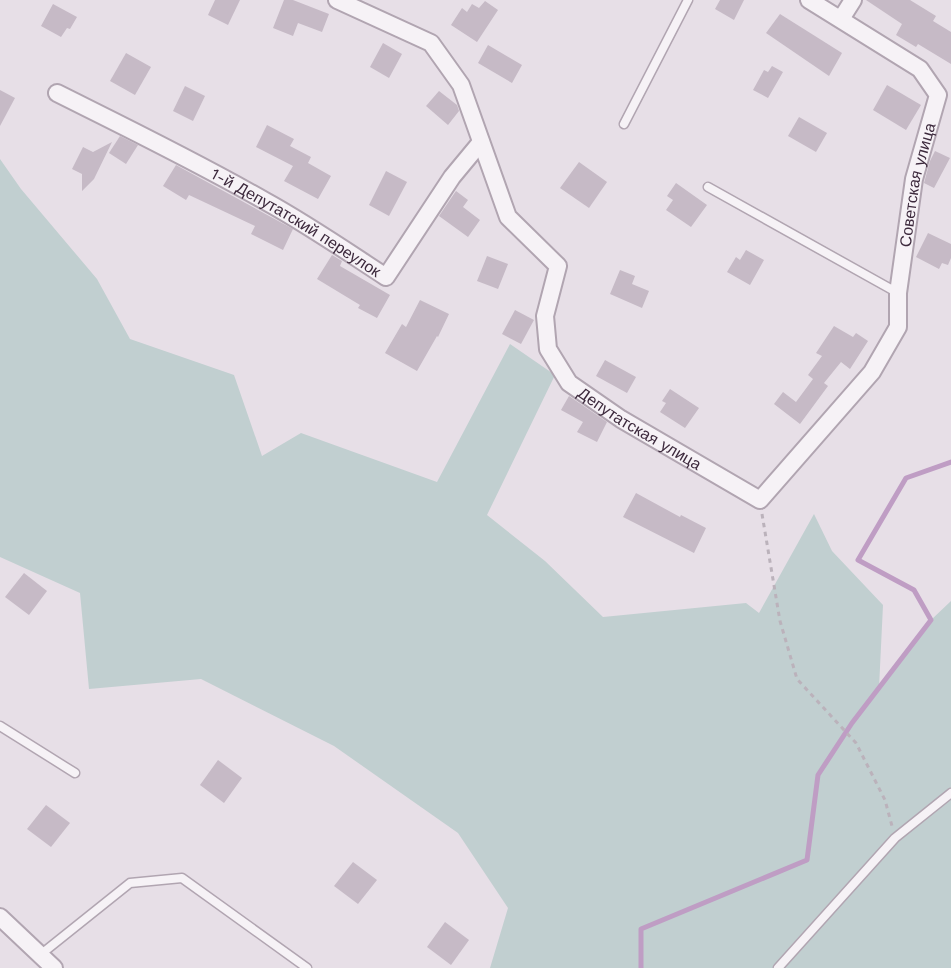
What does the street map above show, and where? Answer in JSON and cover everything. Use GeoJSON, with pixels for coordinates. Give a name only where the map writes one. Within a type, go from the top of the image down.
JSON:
{"type":"FeatureCollection","features":[{"type":"Feature","properties":{"kind":"street","name":"Депутатская улица"},"geometry":{"type":"LineString","coordinates":[[337,0],[431,43],[461,85],[508,217],[558,266],[545,316],[548,349],[569,382],[621,419],[760,500]]}},
{"type":"Feature","properties":{"kind":"street","name":"Советская улица"},"geometry":{"type":"LineString","coordinates":[[810,0],[920,69],[938,95],[914,179],[898,293]]}},
{"type":"Feature","properties":{"kind":"street"},"geometry":{"type":"LineString","coordinates":[[841,19],[852,0]]}},
{"type":"Feature","properties":{"kind":"street","name":"1-й Депутатский переулок"},"geometry":{"type":"LineString","coordinates":[[57,93],[266,201],[386,278],[452,177],[481,142]]}},
{"type":"Feature","properties":{"kind":"street"},"geometry":{"type":"LineString","coordinates":[[760,500],[872,372],[898,327],[898,293]]}},
{"type":"Feature","properties":{"kind":"street"},"geometry":{"type":"LineString","coordinates":[[0,917],[54,968]]}},
{"type":"Feature","properties":{"kind":"lane"},"geometry":{"type":"LineString","coordinates":[[624,124],[688,0]]}},
{"type":"Feature","properties":{"kind":"lane"},"geometry":{"type":"LineString","coordinates":[[708,187],[898,293]]}},
{"type":"Feature","properties":{"kind":"lane"},"geometry":{"type":"LineString","coordinates":[[0,726],[75,773]]}},
{"type":"Feature","properties":{"kind":"lane"},"geometry":{"type":"LineString","coordinates":[[778,968],[895,838],[951,793]]}},
{"type":"Feature","properties":{"kind":"lane"},"geometry":{"type":"LineString","coordinates":[[40,955],[130,884],[182,879],[307,968]]}},
{"type":"Feature","properties":{"kind":"path"},"geometry":{"type":"LineString","coordinates":[[760,500],[780,621],[796,679],[854,740],[885,800],[895,838]]}},
{"type":"Feature","properties":{"kind":"shaded area"},"geometry":{"type":"Polygon","coordinates":[[[0,159],[21,189],[97,279],[130,339],[234,375],[262,456],[301,433],[437,482],[510,344],[555,375],[487,515],[545,561],[603,617],[746,603],[759,613],[814,514],[832,551],[883,605],[879,688],[931,620],[951,601],[951,968],[490,968],[508,908],[458,833],[334,746],[201,679],[89,689],[80,593],[0,557],[0,159]]]}},
{"type":"Feature","properties":{"kind":"building"},"geometry":{"type":"Polygon","coordinates":[[[215,0],[240,0],[228,25],[208,15],[215,0]]]}},
{"type":"Feature","properties":{"kind":"building"},"geometry":{"type":"Polygon","coordinates":[[[284,0],[293,0],[329,14],[322,32],[298,23],[293,36],[273,28],[284,0]]]}},
{"type":"Feature","properties":{"kind":"building"},"geometry":{"type":"Polygon","coordinates":[[[720,0],[744,0],[734,20],[715,9],[720,0]]]}},
{"type":"Feature","properties":{"kind":"building"},"geometry":{"type":"Polygon","coordinates":[[[866,0],[910,0],[936,16],[933,21],[951,32],[951,64],[918,44],[916,47],[896,35],[902,24],[866,0]]]}},
{"type":"Feature","properties":{"kind":"building"},"geometry":{"type":"Polygon","coordinates":[[[485,1],[498,10],[477,42],[451,25],[462,8],[467,12],[472,4],[479,8],[485,1]]]}},
{"type":"Feature","properties":{"kind":"building"},"geometry":{"type":"Polygon","coordinates":[[[53,4],[77,17],[70,29],[67,28],[61,37],[41,26],[53,4]]]}},
{"type":"Feature","properties":{"kind":"building"},"geometry":{"type":"Polygon","coordinates":[[[780,14],[842,53],[829,76],[766,33],[780,14]]]}},
{"type":"Feature","properties":{"kind":"building"},"geometry":{"type":"Polygon","coordinates":[[[383,43],[402,54],[389,78],[370,67],[383,43]]]}},
{"type":"Feature","properties":{"kind":"building"},"geometry":{"type":"Polygon","coordinates":[[[488,45],[522,65],[512,83],[478,63],[488,45]]]}},
{"type":"Feature","properties":{"kind":"building"},"geometry":{"type":"Polygon","coordinates":[[[126,53],[151,67],[135,95],[110,81],[126,53]]]}},
{"type":"Feature","properties":{"kind":"building"},"geometry":{"type":"Polygon","coordinates":[[[772,66],[783,72],[768,98],[753,90],[764,70],[768,72],[772,66]]]}},
{"type":"Feature","properties":{"kind":"building"},"geometry":{"type":"Polygon","coordinates":[[[887,85],[921,105],[906,130],[873,110],[887,85]]]}},
{"type":"Feature","properties":{"kind":"building"},"geometry":{"type":"Polygon","coordinates":[[[185,86],[205,96],[193,121],[173,111],[185,86]]]}},
{"type":"Feature","properties":{"kind":"building"},"geometry":{"type":"Polygon","coordinates":[[[0,90],[15,98],[0,126],[0,90]]]}},
{"type":"Feature","properties":{"kind":"building"},"geometry":{"type":"Polygon","coordinates":[[[439,91],[457,105],[459,111],[448,125],[426,106],[439,91]]]}},
{"type":"Feature","properties":{"kind":"building"},"geometry":{"type":"Polygon","coordinates":[[[799,117],[827,133],[816,152],[788,136],[799,117]]]}},
{"type":"Feature","properties":{"kind":"building"},"geometry":{"type":"Polygon","coordinates":[[[267,125],[294,139],[290,146],[311,157],[308,163],[331,176],[318,199],[284,181],[293,166],[256,147],[267,125]]]}},
{"type":"Feature","properties":{"kind":"building"},"geometry":{"type":"Polygon","coordinates":[[[120,136],[138,145],[126,164],[109,153],[120,136]]]}},
{"type":"Feature","properties":{"kind":"building"},"geometry":{"type":"Polygon","coordinates":[[[112,142],[94,179],[82,191],[82,174],[72,169],[83,147],[93,152],[112,142]]]}},
{"type":"Feature","properties":{"kind":"building"},"geometry":{"type":"Polygon","coordinates":[[[935,151],[950,158],[934,188],[924,183],[935,151]]]}},
{"type":"Feature","properties":{"kind":"building"},"geometry":{"type":"Polygon","coordinates":[[[579,162],[607,182],[589,208],[560,188],[579,162]]]}},
{"type":"Feature","properties":{"kind":"building"},"geometry":{"type":"Polygon","coordinates":[[[176,165],[293,229],[283,250],[251,234],[255,226],[189,195],[186,200],[163,186],[176,165]]]}},
{"type":"Feature","properties":{"kind":"building"},"geometry":{"type":"Polygon","coordinates":[[[386,171],[407,182],[389,216],[369,205],[386,171]]]}},
{"type":"Feature","properties":{"kind":"building"},"geometry":{"type":"Polygon","coordinates":[[[676,183],[707,205],[691,227],[666,210],[673,200],[667,196],[676,183]]]}},
{"type":"Feature","properties":{"kind":"building"},"geometry":{"type":"Polygon","coordinates":[[[456,191],[468,200],[463,207],[480,220],[468,237],[439,216],[456,191]]]}},
{"type":"Feature","properties":{"kind":"building"},"geometry":{"type":"Polygon","coordinates":[[[928,233],[951,244],[951,258],[948,265],[942,263],[939,269],[916,257],[928,233]]]}},
{"type":"Feature","properties":{"kind":"building"},"geometry":{"type":"Polygon","coordinates":[[[746,250],[764,260],[750,285],[727,272],[736,257],[740,260],[746,250]]]}},
{"type":"Feature","properties":{"kind":"building"},"geometry":{"type":"Polygon","coordinates":[[[332,255],[342,261],[340,266],[390,295],[377,318],[358,308],[360,305],[317,279],[332,255]]]}},
{"type":"Feature","properties":{"kind":"building"},"geometry":{"type":"Polygon","coordinates":[[[487,256],[508,264],[498,289],[477,281],[487,256]]]}},
{"type":"Feature","properties":{"kind":"building"},"geometry":{"type":"Polygon","coordinates":[[[620,270],[635,276],[632,284],[649,291],[642,308],[610,294],[620,270]]]}},
{"type":"Feature","properties":{"kind":"building"},"geometry":{"type":"Polygon","coordinates":[[[420,300],[449,314],[417,371],[385,353],[402,324],[406,327],[420,300]]]}},
{"type":"Feature","properties":{"kind":"building"},"geometry":{"type":"Polygon","coordinates":[[[515,310],[534,320],[521,344],[502,334],[515,310]]]}},
{"type":"Feature","properties":{"kind":"building"},"geometry":{"type":"Polygon","coordinates":[[[834,326],[853,337],[856,333],[868,341],[850,369],[841,362],[824,383],[828,386],[800,424],[774,404],[783,392],[796,402],[813,379],[808,375],[822,356],[816,353],[834,326]]]}},
{"type":"Feature","properties":{"kind":"building"},"geometry":{"type":"Polygon","coordinates":[[[605,360],[636,377],[627,393],[596,376],[605,360]]]}},
{"type":"Feature","properties":{"kind":"building"},"geometry":{"type":"Polygon","coordinates":[[[670,389],[699,408],[685,428],[660,412],[666,403],[662,401],[670,389]]]}},
{"type":"Feature","properties":{"kind":"building"},"geometry":{"type":"Polygon","coordinates":[[[569,396],[607,422],[597,442],[577,432],[583,422],[561,410],[569,396]]]}},
{"type":"Feature","properties":{"kind":"building"},"geometry":{"type":"Polygon","coordinates":[[[636,493],[706,528],[694,553],[623,517],[636,493]]]}},
{"type":"Feature","properties":{"kind":"building"},"geometry":{"type":"Polygon","coordinates":[[[24,573],[47,591],[29,615],[5,597],[24,573]]]}},
{"type":"Feature","properties":{"kind":"building"},"geometry":{"type":"Polygon","coordinates":[[[218,760],[242,778],[224,803],[200,785],[218,760]]]}},
{"type":"Feature","properties":{"kind":"building"},"geometry":{"type":"Polygon","coordinates":[[[46,805],[70,823],[51,847],[27,829],[46,805]]]}},
{"type":"Feature","properties":{"kind":"building"},"geometry":{"type":"Polygon","coordinates":[[[353,862],[377,880],[358,904],[334,886],[353,862]]]}},
{"type":"Feature","properties":{"kind":"building"},"geometry":{"type":"Polygon","coordinates":[[[445,922],[469,940],[451,965],[427,947],[445,922]]]}},
{"type":"Feature","properties":{"kind":"waterway"},"geometry":{"type":"LineString","coordinates":[[641,968],[641,929],[807,860],[818,775],[852,723],[931,620],[914,590],[858,560],[906,478],[951,462]]}}]}
